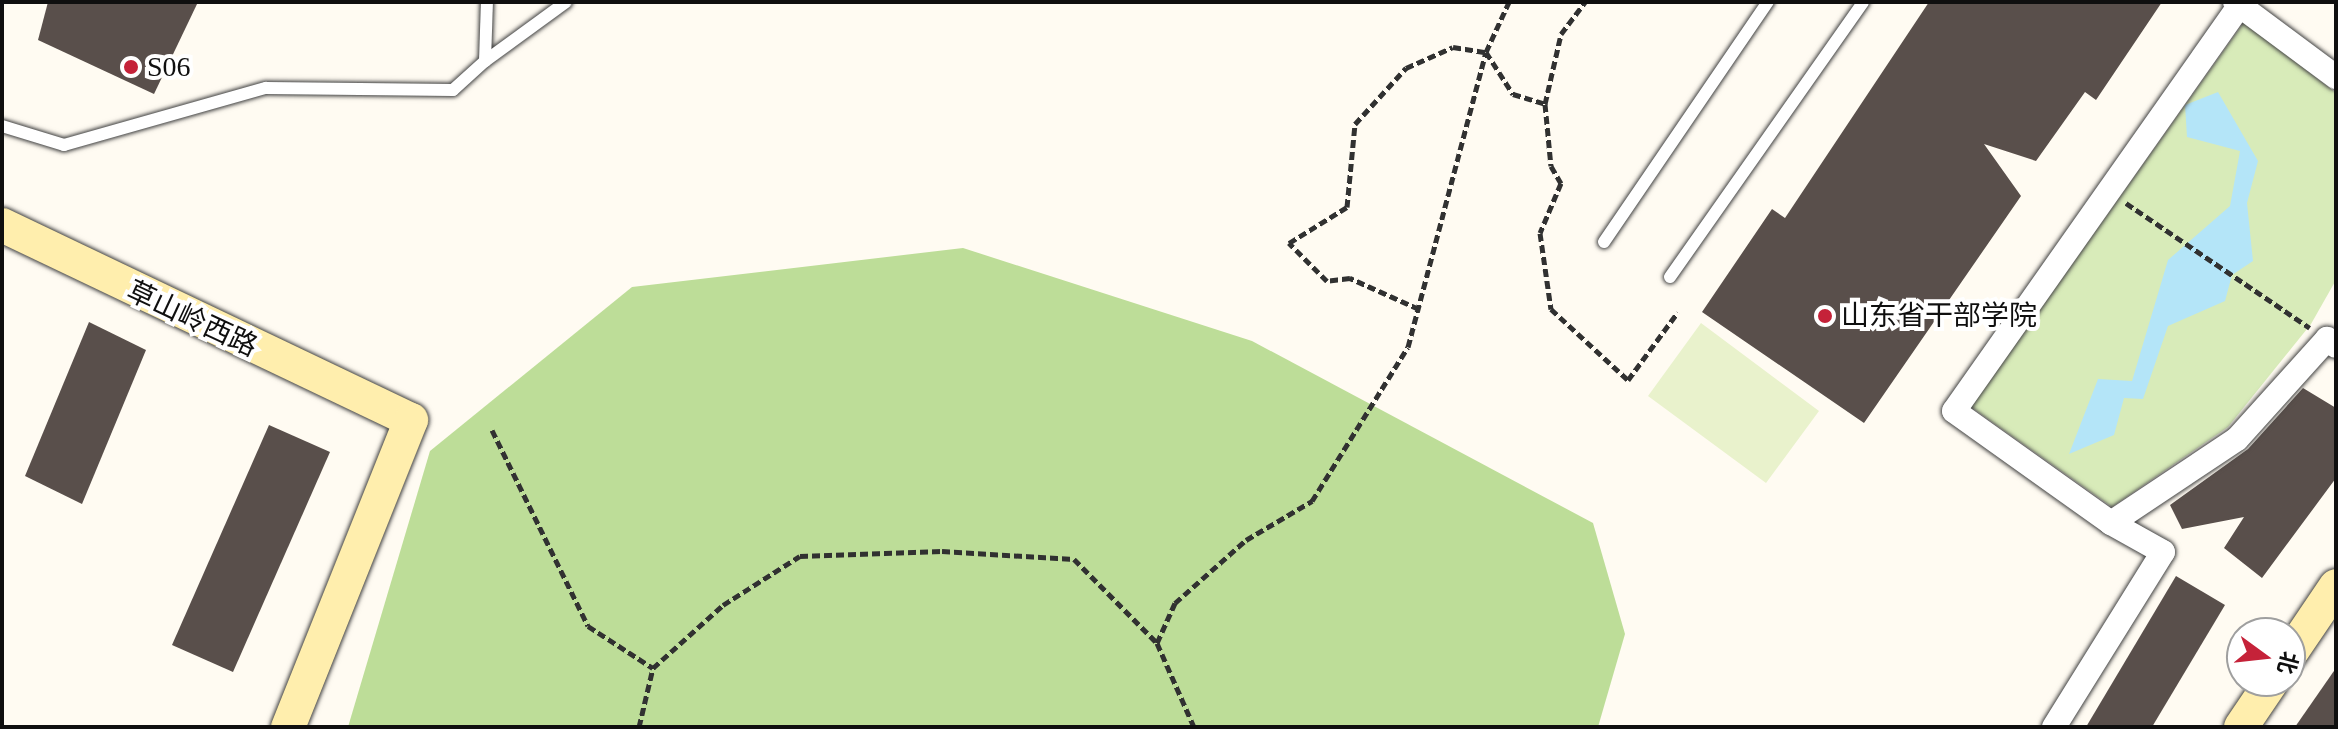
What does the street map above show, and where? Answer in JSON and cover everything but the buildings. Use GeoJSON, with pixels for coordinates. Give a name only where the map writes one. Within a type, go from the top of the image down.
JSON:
{"type":"FeatureCollection","features":[{"type":"Feature","properties":{"kind":"street"},"geometry":{"type":"LineString","coordinates":[[2054,727],[2163,552],[2111,523],[1954,411],[2239,3],[2336,77]]}},
{"type":"Feature","properties":{"kind":"street","name":"草山岭西路"},"geometry":{"type":"LineString","coordinates":[[2,225],[411,420],[288,727]]}},
{"type":"Feature","properties":{"kind":"street"},"geometry":{"type":"LineString","coordinates":[[2111,523],[2237,439],[2333,336]]}},
{"type":"Feature","properties":{"kind":"street"},"geometry":{"type":"LineString","coordinates":[[2306,630],[2336,586]]}},
{"type":"Feature","properties":{"kind":"street"},"geometry":{"type":"LineString","coordinates":[[2241,727],[2261,697]]}},
{"type":"Feature","properties":{"kind":"lane"},"geometry":{"type":"LineString","coordinates":[[485,61],[487,2]]}},
{"type":"Feature","properties":{"kind":"lane"},"geometry":{"type":"LineString","coordinates":[[2,126],[64,145],[266,88],[453,90],[485,61],[564,2]]}},
{"type":"Feature","properties":{"kind":"lane"},"geometry":{"type":"LineString","coordinates":[[1604,242],[1768,2]]}},
{"type":"Feature","properties":{"kind":"lane"},"geometry":{"type":"LineString","coordinates":[[1670,277],[1863,2]]}},
{"type":"Feature","properties":{"kind":"path"},"geometry":{"type":"LineString","coordinates":[[1157,643],[1175,603],[1246,540],[1312,501],[1408,347],[1486,52],[1509,2]]}},
{"type":"Feature","properties":{"kind":"path"},"geometry":{"type":"LineString","coordinates":[[1585,2],[1561,34],[1545,104],[1551,166],[1561,183],[1540,233],[1541,283],[1551,309],[1628,380],[1678,312]]}},
{"type":"Feature","properties":{"kind":"path"},"geometry":{"type":"LineString","coordinates":[[1419,309],[1350,278],[1327,281],[1289,243],[1347,207],[1355,124],[1406,68],[1453,47],[1486,52],[1513,94],[1545,104]]}},
{"type":"Feature","properties":{"kind":"path"},"geometry":{"type":"LineString","coordinates":[[2109,192],[2333,336]]}},
{"type":"Feature","properties":{"kind":"path"},"geometry":{"type":"LineString","coordinates":[[492,430],[588,626],[653,668]]}},
{"type":"Feature","properties":{"kind":"path"},"geometry":{"type":"LineString","coordinates":[[639,727],[653,668],[723,605],[800,556],[942,551],[1074,559],[1157,643],[1194,727]]}},
{"type":"Feature","properties":{"kind":"green space"},"geometry":{"type":"Polygon","coordinates":[[[2244,22],[2336,93],[2336,280],[2311,324],[2228,427],[2112,507],[1971,407],[2244,22]]]}},
{"type":"Feature","properties":{"kind":"green space"},"geometry":{"type":"Polygon","coordinates":[[[963,248],[1252,341],[1593,523],[1625,634],[1598,727],[348,727],[430,451],[632,287],[963,248]]]}},
{"type":"Feature","properties":{"kind":"green space"},"geometry":{"type":"Polygon","coordinates":[[[1701,323],[1819,411],[1766,483],[1648,396],[1701,323]]]}},
{"type":"Feature","properties":{"kind":"water"},"geometry":{"type":"Polygon","coordinates":[[[2218,92],[2258,161],[2247,203],[2253,261],[2232,275],[2225,301],[2168,326],[2143,399],[2124,398],[2114,435],[2069,454],[2098,379],[2132,381],[2168,260],[2230,206],[2240,151],[2187,137],[2185,105],[2218,92]]]}},
{"type":"Feature","properties":{"kind":"place","name":"S06"},"geometry":{"type":"Point","coordinates":[131,67]}},
{"type":"Feature","properties":{"kind":"place","name":"山东省干部学院"},"geometry":{"type":"Point","coordinates":[1825,316]}}]}
